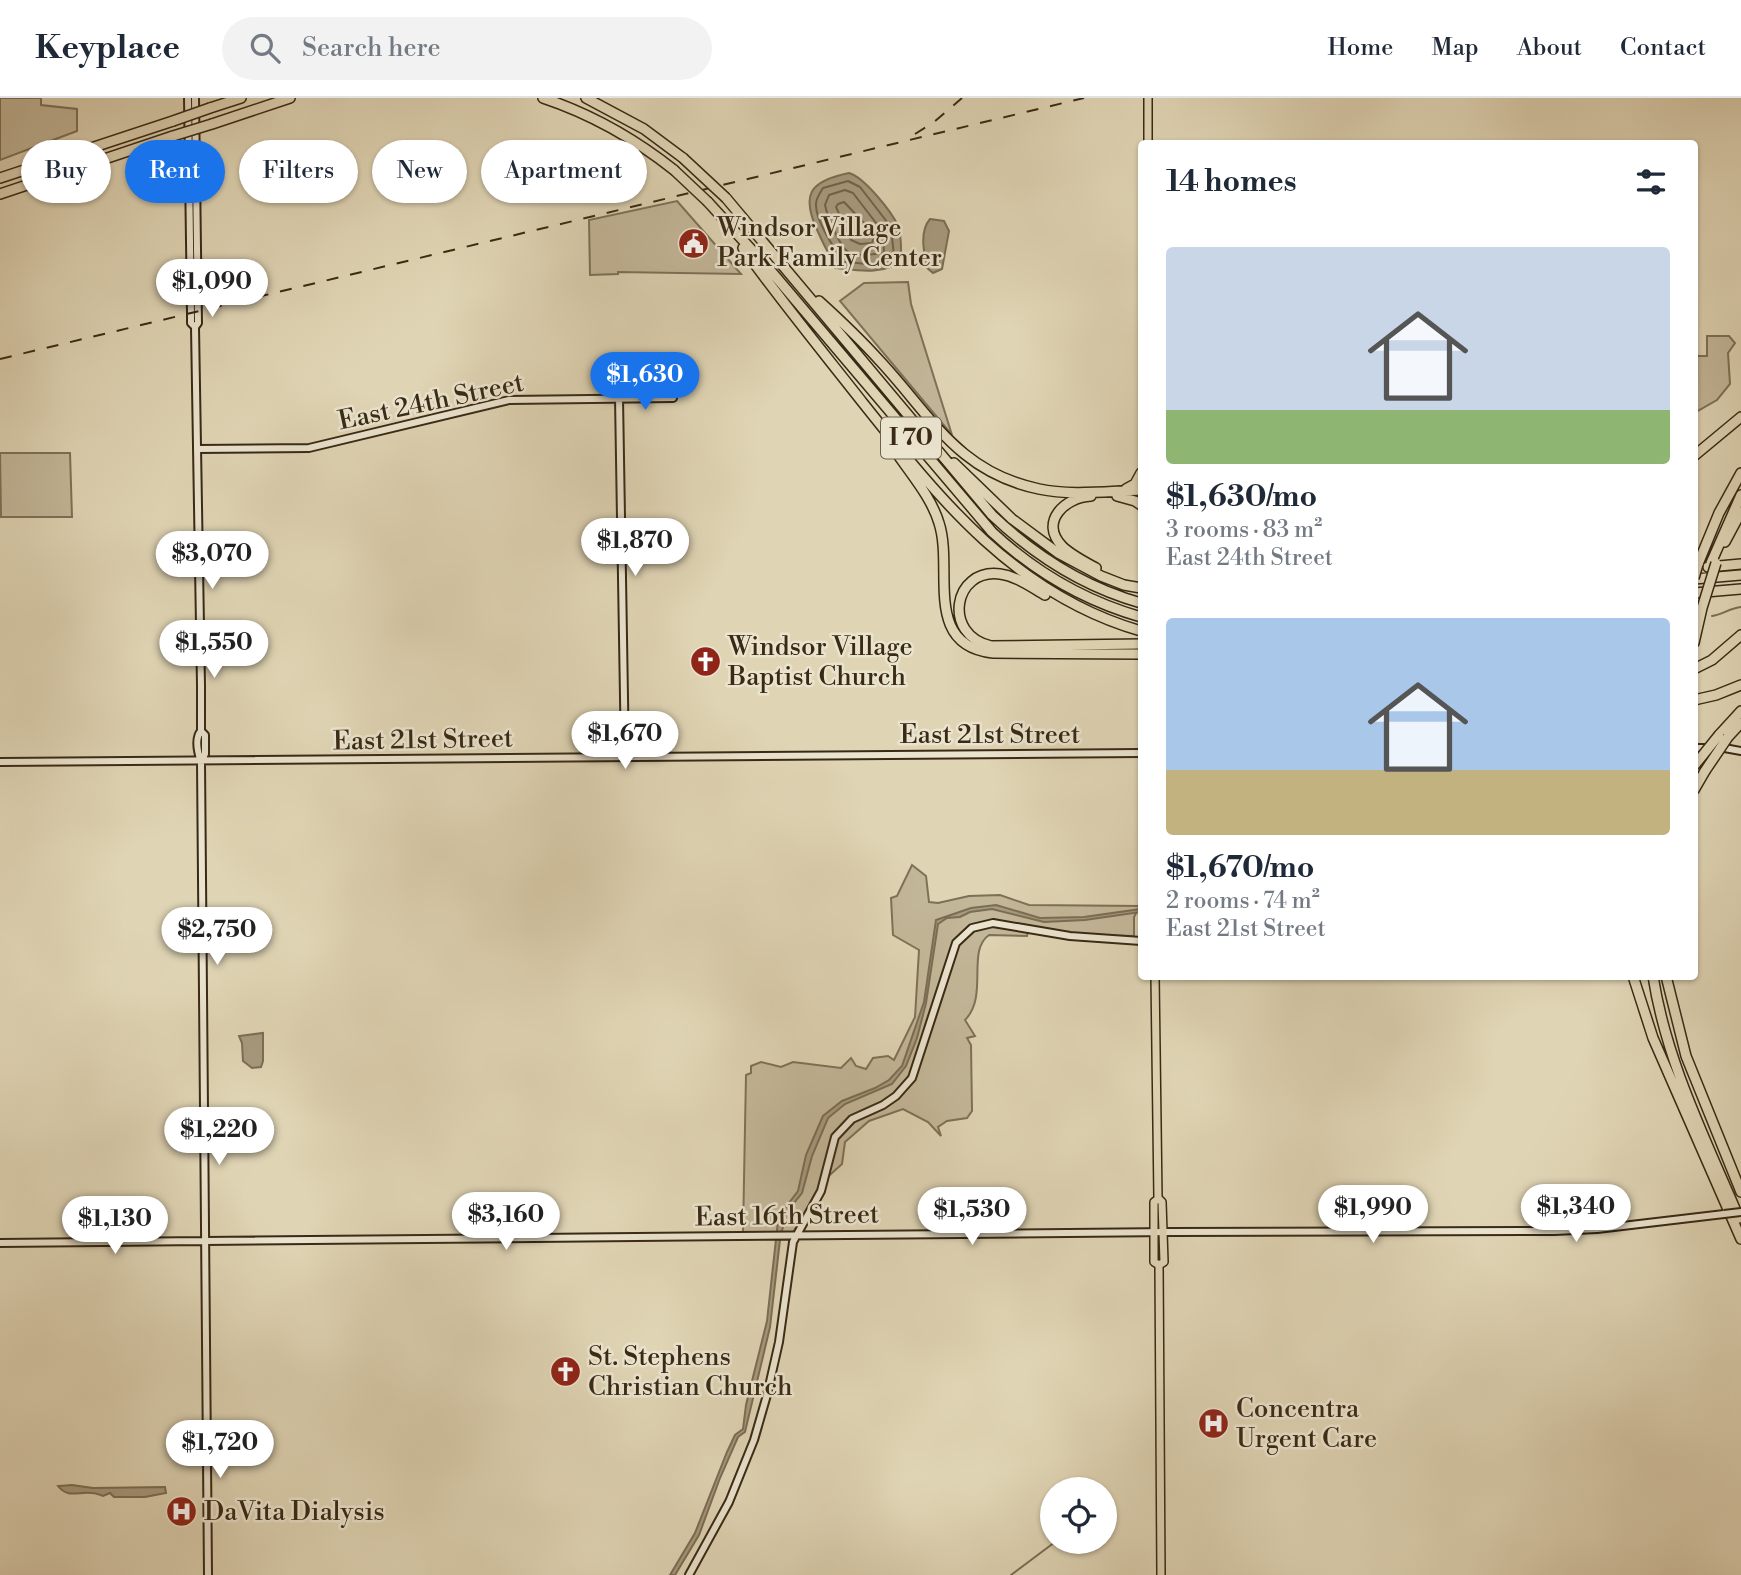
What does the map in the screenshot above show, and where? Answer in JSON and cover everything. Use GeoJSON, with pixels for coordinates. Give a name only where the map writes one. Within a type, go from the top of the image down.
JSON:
{"type":"FeatureCollection","features":[{"type":"Feature","properties":{"kind":"highway"},"geometry":{"type":"LineString","coordinates":[[0,178],[241,98]]}},
{"type":"Feature","properties":{"kind":"highway"},"geometry":{"type":"LineString","coordinates":[[0,194],[290,98]]}},
{"type":"Feature","properties":{"kind":"highway","name":"I 70"},"geometry":{"type":"LineString","coordinates":[[543,98],[579,111],[650,152],[708,202],[992,532],[1021,557],[1060,583],[1087,597],[1137,616]]}},
{"type":"Feature","properties":{"kind":"highway","name":"I 70"},"geometry":{"type":"LineString","coordinates":[[586,98],[644,129],[683,158],[726,198],[988,511],[1022,542],[1065,571],[1137,602]]}},
{"type":"Feature","properties":{"kind":"highway"},"geometry":{"type":"LineString","coordinates":[[722,219],[759,271],[872,415],[980,538],[1040,585],[1092,613]]}},
{"type":"Feature","properties":{"kind":"highway"},"geometry":{"type":"LineString","coordinates":[[794,278],[880,361],[949,442],[982,468],[1014,483],[1041,489],[1138,496]]}},
{"type":"Feature","properties":{"kind":"highway"},"geometry":{"type":"LineString","coordinates":[[872,415],[936,515],[943,542],[945,611],[952,630],[960,639],[975,649],[993,653],[1125,649],[1138,646]]}},
{"type":"Feature","properties":{"kind":"highway"},"geometry":{"type":"LineString","coordinates":[[1698,450],[1741,417]]}},
{"type":"Feature","properties":{"kind":"highway"},"geometry":{"type":"LineString","coordinates":[[931,442],[997,506],[1038,540],[1088,570],[1124,585],[1137,587]]}},
{"type":"Feature","properties":{"kind":"highway"},"geometry":{"type":"LineString","coordinates":[[1698,561],[1719,513],[1741,473]]}},
{"type":"Feature","properties":{"kind":"highway"},"geometry":{"type":"LineString","coordinates":[[1118,493],[1135,484],[1138,478]]}},
{"type":"Feature","properties":{"kind":"highway"},"geometry":{"type":"LineString","coordinates":[[1137,587],[1067,550],[1058,541],[1054,530],[1057,514],[1069,501],[1081,497],[1138,490]]}},
{"type":"Feature","properties":{"kind":"highway"},"geometry":{"type":"LineString","coordinates":[[1118,493],[1138,503]]}},
{"type":"Feature","properties":{"kind":"highway"},"geometry":{"type":"LineString","coordinates":[[1698,614],[1713,563],[1741,495]]}},
{"type":"Feature","properties":{"kind":"highway"},"geometry":{"type":"LineString","coordinates":[[1713,563],[1741,512]]}},
{"type":"Feature","properties":{"kind":"highway"},"geometry":{"type":"LineString","coordinates":[[1698,566],[1741,564]]}},
{"type":"Feature","properties":{"kind":"highway"},"geometry":{"type":"LineString","coordinates":[[1138,631],[1068,606],[1010,577],[992,574],[979,577],[970,584],[962,595],[959,608],[960,619],[966,632],[976,641],[989,646],[1125,649],[1138,653]]}},
{"type":"Feature","properties":{"kind":"highway"},"geometry":{"type":"LineString","coordinates":[[1698,579],[1741,575]]}},
{"type":"Feature","properties":{"kind":"highway"},"geometry":{"type":"LineString","coordinates":[[1698,593],[1741,589]]}},
{"type":"Feature","properties":{"kind":"highway"},"geometry":{"type":"LineString","coordinates":[[1698,620],[1700,608]]}},
{"type":"Feature","properties":{"kind":"highway"},"geometry":{"type":"LineString","coordinates":[[1698,667],[1712,660],[1741,635]]}},
{"type":"Feature","properties":{"kind":"highway"},"geometry":{"type":"LineString","coordinates":[[1125,649],[1137,640],[1138,636]]}},
{"type":"Feature","properties":{"kind":"highway"},"geometry":{"type":"LineString","coordinates":[[1125,649],[1138,658]]}},
{"type":"Feature","properties":{"kind":"highway"},"geometry":{"type":"LineString","coordinates":[[1698,699],[1741,685]]}},
{"type":"Feature","properties":{"kind":"highway"},"geometry":{"type":"LineString","coordinates":[[1698,783],[1741,711]]}},
{"type":"Feature","properties":{"kind":"highway"},"geometry":{"type":"LineString","coordinates":[[1698,762],[1741,723]]}},
{"type":"Feature","properties":{"kind":"highway"},"geometry":{"type":"LineString","coordinates":[[1634,980],[1651,1033],[1741,1239]]}},
{"type":"Feature","properties":{"kind":"highway"},"geometry":{"type":"LineString","coordinates":[[1654,980],[1676,1065],[1741,1224]]}},
{"type":"Feature","properties":{"kind":"highway"},"geometry":{"type":"LineString","coordinates":[[1668,980],[1692,1072],[1741,1192]]}},
{"type":"Feature","properties":{"kind":"main road"},"geometry":{"type":"LineString","coordinates":[[1148,98],[1148,140]]}},
{"type":"Feature","properties":{"kind":"main road"},"geometry":{"type":"LineString","coordinates":[[1155,980],[1158,1199],[1154,1202],[1154,1262],[1159,1265]]}},
{"type":"Feature","properties":{"kind":"main road"},"geometry":{"type":"LineString","coordinates":[[1158,1199],[1163,1202],[1164,1262],[1159,1265]]}},
{"type":"Feature","properties":{"kind":"main road"},"geometry":{"type":"LineString","coordinates":[[1159,1265],[1160,1575]]}},
{"type":"Feature","properties":{"kind":"street"},"geometry":{"type":"LineString","coordinates":[[188,98],[191,323],[195,327]]}},
{"type":"Feature","properties":{"kind":"street"},"geometry":{"type":"LineString","coordinates":[[195,98],[198,323],[195,327],[201,731],[205,735],[205,754],[201,762],[208,1575]]}},
{"type":"Feature","properties":{"kind":"street"},"geometry":{"type":"LineString","coordinates":[[619,398],[625,757]]}},
{"type":"Feature","properties":{"kind":"street","name":"East 24th Street"},"geometry":{"type":"LineString","coordinates":[[197,449],[309,448],[500,402],[673,398]]}},
{"type":"Feature","properties":{"kind":"street"},"geometry":{"type":"LineString","coordinates":[[1698,748],[1725,747],[1731,751],[1741,751]]}},
{"type":"Feature","properties":{"kind":"street"},"geometry":{"type":"LineString","coordinates":[[1698,755],[1725,755],[1731,751]]}},
{"type":"Feature","properties":{"kind":"street","name":"East 21st Street"},"geometry":{"type":"LineString","coordinates":[[0,762],[1138,753]]}},
{"type":"Feature","properties":{"kind":"street"},"geometry":{"type":"LineString","coordinates":[[689,1575],[729,1502],[758,1426],[779,1342],[790,1251],[795,1236],[821,1191],[830,1150],[840,1129],[852,1119],[892,1099],[912,1078],[953,950],[964,933],[978,925],[993,923],[1083,938],[1138,941]]}},
{"type":"Feature","properties":{"kind":"street","name":"East 16th Street"},"geometry":{"type":"LineString","coordinates":[[0,1243],[1589,1230],[1741,1212]]}},
{"type":"Feature","properties":{"kind":"shaded area"},"geometry":{"type":"Polygon","coordinates":[[[0,98],[41,98],[41,105],[77,109],[77,131],[53,140],[21,140],[21,152],[0,160],[0,98]]]}},
{"type":"Feature","properties":{"kind":"shaded area"},"geometry":{"type":"Polygon","coordinates":[[[677,201],[741,274],[618,272],[590,275],[589,220],[677,201]]]}},
{"type":"Feature","properties":{"kind":"shaded area"},"geometry":{"type":"Polygon","coordinates":[[[908,282],[911,304],[952,435],[840,301],[864,283],[908,282]]]}},
{"type":"Feature","properties":{"kind":"shaded area"},"geometry":{"type":"Polygon","coordinates":[[[1707,336],[1729,336],[1735,343],[1728,353],[1730,384],[1717,400],[1698,411],[1698,356],[1707,356],[1707,336]]]}},
{"type":"Feature","properties":{"kind":"shaded area"},"geometry":{"type":"Polygon","coordinates":[[[0,453],[70,453],[72,517],[1,517],[0,453]]]}},
{"type":"Feature","properties":{"kind":"shaded area"},"geometry":{"type":"Polygon","coordinates":[[[912,865],[926,876],[929,902],[1000,895],[1029,905],[1138,906],[1138,910],[1134,917],[1134,936],[1084,935],[1021,924],[1028,932],[1027,936],[989,935],[982,942],[979,952],[976,999],[965,1020],[975,1036],[967,1038],[971,1045],[972,1111],[967,1118],[947,1121],[938,1127],[941,1136],[928,1122],[903,1109],[869,1121],[845,1142],[842,1164],[822,1182],[793,1232],[743,1232],[746,1075],[751,1073],[751,1066],[761,1062],[781,1067],[793,1062],[841,1068],[851,1058],[856,1066],[866,1069],[873,1058],[888,1056],[894,1060],[915,1017],[919,950],[893,935],[891,898],[897,896],[912,865]]]}},
{"type":"Feature","properties":{"kind":"water"},"geometry":{"type":"Polygon","coordinates":[[[849,173],[877,196],[898,226],[901,260],[894,265],[870,271],[835,268],[835,261],[825,248],[810,208],[812,191],[825,180],[849,173]]]}},
{"type":"Feature","properties":{"kind":"water"},"geometry":{"type":"Polygon","coordinates":[[[930,219],[944,221],[949,231],[942,269],[933,273],[927,268],[923,242],[924,230],[930,219]]]}},
{"type":"Feature","properties":{"kind":"water"},"geometry":{"type":"Polygon","coordinates":[[[996,905],[1040,918],[1084,917],[1138,909],[1138,912],[1085,920],[1044,922],[992,909],[947,918],[938,924],[926,1003],[906,1066],[892,1084],[845,1104],[828,1118],[812,1156],[802,1193],[786,1213],[780,1240],[770,1327],[745,1432],[738,1437],[699,1535],[675,1575],[670,1575],[695,1533],[735,1435],[743,1429],[746,1405],[767,1321],[778,1221],[798,1191],[806,1155],[823,1116],[842,1101],[889,1080],[902,1066],[924,1002],[936,920],[971,908],[996,905]]]}},
{"type":"Feature","properties":{"kind":"water"},"geometry":{"type":"Polygon","coordinates":[[[263,1033],[263,1061],[261,1067],[252,1068],[243,1061],[239,1036],[263,1033]]]}},
{"type":"Feature","properties":{"kind":"water"},"geometry":{"type":"Polygon","coordinates":[[[58,1486],[93,1488],[165,1487],[166,1493],[145,1497],[114,1497],[110,1493],[103,1496],[70,1493],[58,1486]]]}},
{"type":"Feature","properties":{"kind":"waterway"},"geometry":{"type":"LineString","coordinates":[[1712,616],[1741,607]]}},
{"type":"Feature","properties":{"kind":"waterway"},"geometry":{"type":"LineString","coordinates":[[1011,1575],[1040,1553]]}},
{"type":"Feature","properties":{"kind":"railway"},"geometry":{"type":"LineString","coordinates":[[915,134],[962,98]]}},
{"type":"Feature","properties":{"kind":"railway"},"geometry":{"type":"LineString","coordinates":[[0,359],[1084,98]]}},
{"type":"Feature","properties":{"kind":"place","name":"Windsor Village Park Family Center"},"geometry":{"type":"Point","coordinates":[694,243]}},
{"type":"Feature","properties":{"kind":"place","name":"Windsor Village Baptist Church"},"geometry":{"type":"Point","coordinates":[705,662]}},
{"type":"Feature","properties":{"kind":"place","name":"St. Stephens Christian Church"},"geometry":{"type":"Point","coordinates":[565,1372]}},
{"type":"Feature","properties":{"kind":"place","name":"Concentra Urgent Care"},"geometry":{"type":"Point","coordinates":[1213,1424]}},
{"type":"Feature","properties":{"kind":"place","name":"DaVita Dialysis"},"geometry":{"type":"Point","coordinates":[181,1512]}}]}
